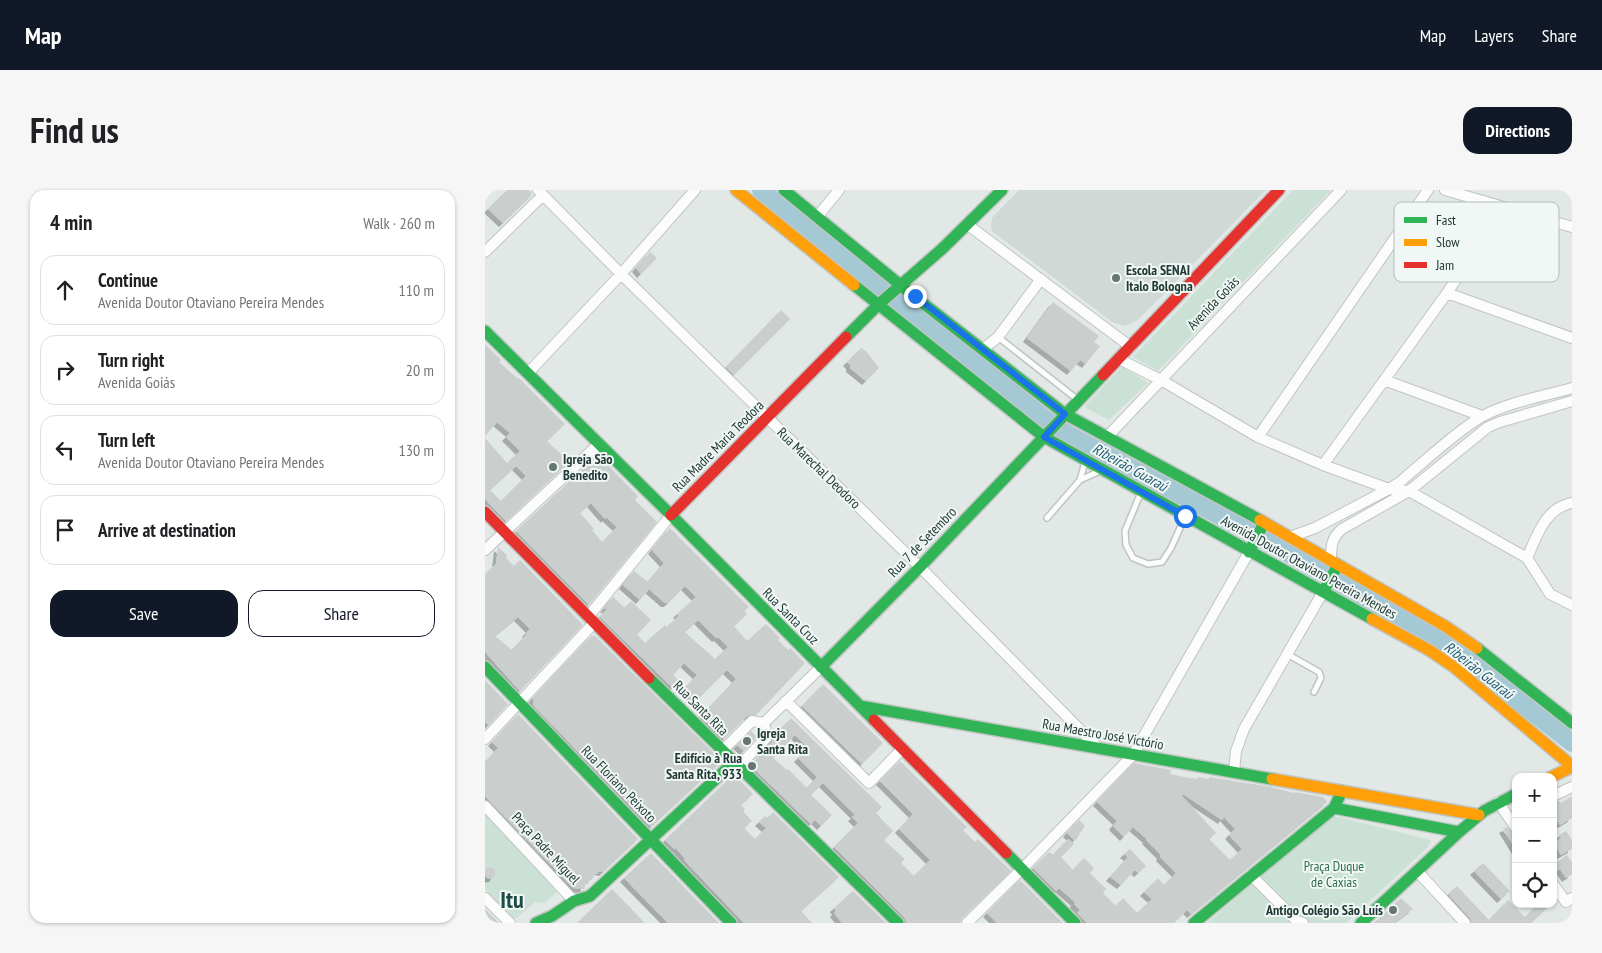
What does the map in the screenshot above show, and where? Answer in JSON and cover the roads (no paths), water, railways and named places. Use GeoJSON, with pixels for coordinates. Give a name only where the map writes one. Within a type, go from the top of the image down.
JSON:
{"type":"FeatureCollection","features":[{"type":"Feature","properties":{"kind":"street"},"geometry":{"type":"LineString","coordinates":[[528,373],[621,274],[695,190]]}},
{"type":"Feature","properties":{"kind":"street","name":"Avenida Doutor Otaviano Pereira Mendes"},"geometry":{"type":"LineString","coordinates":[[736,190],[881,302],[1046,434],[1085,461],[1185,516],[1251,548],[1331,575],[1445,626],[1572,723]]}},
{"type":"Feature","properties":{"kind":"street","name":"Avenida Doutor Otaviano Pereira Mendes"},"geometry":{"type":"LineString","coordinates":[[784,190],[900,288],[983,350],[1062,418],[1107,437],[1263,527],[1289,537],[1331,575],[1441,658],[1572,766]]}},
{"type":"Feature","properties":{"kind":"street"},"geometry":{"type":"LineString","coordinates":[[817,216],[839,190]]}},
{"type":"Feature","properties":{"kind":"street"},"geometry":{"type":"LineString","coordinates":[[900,288],[968,225],[1002,190]]}},
{"type":"Feature","properties":{"kind":"street"},"geometry":{"type":"LineString","coordinates":[[1046,434],[1279,190]]}},
{"type":"Feature","properties":{"kind":"street","name":"Avenida Goiás"},"geometry":{"type":"LineString","coordinates":[[1107,437],[1341,190]]}},
{"type":"Feature","properties":{"kind":"street"},"geometry":{"type":"LineString","coordinates":[[1420,202],[1428,190]]}},
{"type":"Feature","properties":{"kind":"street"},"geometry":{"type":"LineString","coordinates":[[1445,190],[1486,202]]}},
{"type":"Feature","properties":{"kind":"street"},"geometry":{"type":"LineString","coordinates":[[485,252],[541,192]]}},
{"type":"Feature","properties":{"kind":"street","name":"Rua Marechal Deodoro"},"geometry":{"type":"LineString","coordinates":[[541,192],[621,274],[920,567],[1098,748]]}},
{"type":"Feature","properties":{"kind":"street"},"geometry":{"type":"LineString","coordinates":[[1559,223],[1572,227]]}},
{"type":"Feature","properties":{"kind":"street"},"geometry":{"type":"LineString","coordinates":[[968,225],[1131,346]]}},
{"type":"Feature","properties":{"kind":"street"},"geometry":{"type":"LineString","coordinates":[[1258,437],[1394,239]]}},
{"type":"Feature","properties":{"kind":"street"},"geometry":{"type":"LineString","coordinates":[[983,350],[998,337],[1041,280]]}},
{"type":"Feature","properties":{"kind":"street"},"geometry":{"type":"LineString","coordinates":[[1323,465],[1454,282]]}},
{"type":"Feature","properties":{"kind":"street","name":"Rua Madre Maria Teodora"},"geometry":{"type":"LineString","coordinates":[[485,739],[519,704],[591,620],[671,515],[881,302],[900,288]]}},
{"type":"Feature","properties":{"kind":"street"},"geometry":{"type":"LineString","coordinates":[[1447,293],[1572,338]]}},
{"type":"Feature","properties":{"kind":"street","name":"Rua Santa Cruz"},"geometry":{"type":"LineString","coordinates":[[485,331],[671,515],[1075,923]]}},
{"type":"Feature","properties":{"kind":"street"},"geometry":{"type":"LineString","coordinates":[[1119,359],[1161,380],[1258,437],[1323,465],[1389,489],[1409,491],[1527,558],[1551,594],[1572,605]]}},
{"type":"Feature","properties":{"kind":"street"},"geometry":{"type":"LineString","coordinates":[[1384,380],[1482,416]]}},
{"type":"Feature","properties":{"kind":"street"},"geometry":{"type":"LineString","coordinates":[[1289,537],[1315,528],[1389,489],[1468,425],[1482,416],[1572,388]]}},
{"type":"Feature","properties":{"kind":"street"},"geometry":{"type":"LineString","coordinates":[[1234,772],[1236,751],[1244,729],[1331,575],[1331,545],[1333,538],[1342,529],[1409,491],[1478,434],[1499,422],[1572,401]]}},
{"type":"Feature","properties":{"kind":"street"},"geometry":{"type":"LineString","coordinates":[[1495,411],[1499,422]]}},
{"type":"Feature","properties":{"kind":"street"},"geometry":{"type":"LineString","coordinates":[[1468,425],[1478,434]]}},
{"type":"Feature","properties":{"kind":"street","name":"Rua 7 de Setembro"},"geometry":{"type":"LineString","coordinates":[[821,667],[920,567],[1046,434]]}},
{"type":"Feature","properties":{"kind":"street"},"geometry":{"type":"LineString","coordinates":[[485,550],[599,444]]}},
{"type":"Feature","properties":{"kind":"street"},"geometry":{"type":"LineString","coordinates":[[1527,558],[1541,526],[1552,512],[1565,504],[1572,503]]}},
{"type":"Feature","properties":{"kind":"street","name":"Rua Santa Rita"},"geometry":{"type":"LineString","coordinates":[[485,512],[591,620],[898,923]]}},
{"type":"Feature","properties":{"kind":"street"},"geometry":{"type":"LineString","coordinates":[[967,923],[1133,755],[1263,527]]}},
{"type":"Feature","properties":{"kind":"street","name":"Rua Floriano Peixoto"},"geometry":{"type":"LineString","coordinates":[[485,667],[731,923]]}},
{"type":"Feature","properties":{"kind":"street"},"geometry":{"type":"LineString","coordinates":[[764,723],[821,667]]}},
{"type":"Feature","properties":{"kind":"street"},"geometry":{"type":"LineString","coordinates":[[787,701],[869,783],[902,749]]}},
{"type":"Feature","properties":{"kind":"street","name":"Rua Maestro José Victório"},"geometry":{"type":"LineString","coordinates":[[859,706],[1342,791]]}},
{"type":"Feature","properties":{"kind":"street"},"geometry":{"type":"LineString","coordinates":[[723,750],[752,721],[764,723]]}},
{"type":"Feature","properties":{"kind":"street"},"geometry":{"type":"LineString","coordinates":[[575,900],[590,896],[767,736],[764,723]]}},
{"type":"Feature","properties":{"kind":"street"},"geometry":{"type":"LineString","coordinates":[[1557,774],[1572,766]]}},
{"type":"Feature","properties":{"kind":"street"},"geometry":{"type":"LineString","coordinates":[[1557,794],[1572,786]]}},
{"type":"Feature","properties":{"kind":"street"},"geometry":{"type":"LineString","coordinates":[[1194,923],[1334,808],[1342,791],[1479,816]]}},
{"type":"Feature","properties":{"kind":"street"},"geometry":{"type":"LineString","coordinates":[[1361,923],[1459,832],[1489,807],[1512,796]]}},
{"type":"Feature","properties":{"kind":"street"},"geometry":{"type":"LineString","coordinates":[[1498,802],[1512,819]]}},
{"type":"Feature","properties":{"kind":"street","name":"Praça Padre Miguel"},"geometry":{"type":"LineString","coordinates":[[485,806],[575,900],[555,920],[536,923]]}},
{"type":"Feature","properties":{"kind":"street"},"geometry":{"type":"LineString","coordinates":[[1334,808],[1459,832]]}},
{"type":"Feature","properties":{"kind":"street"},"geometry":{"type":"LineString","coordinates":[[1417,871],[1465,923]]}},
{"type":"Feature","properties":{"kind":"street"},"geometry":{"type":"LineString","coordinates":[[1251,875],[1299,922]]}},
{"type":"Feature","properties":{"kind":"street"},"geometry":{"type":"LineString","coordinates":[[1557,890],[1566,902],[1572,898]]}},
{"type":"Feature","properties":{"kind":"street"},"geometry":{"type":"LineString","coordinates":[[485,898],[510,923]]}},
{"type":"Feature","properties":{"kind":"lane"},"geometry":{"type":"LineString","coordinates":[[998,337],[1079,400]]}},
{"type":"Feature","properties":{"kind":"lane"},"geometry":{"type":"LineString","coordinates":[[1080,480],[1085,461]]}},
{"type":"Feature","properties":{"kind":"lane"},"geometry":{"type":"LineString","coordinates":[[1047,518],[1080,480],[1101,470]]}},
{"type":"Feature","properties":{"kind":"lane"},"geometry":{"type":"LineString","coordinates":[[1141,492],[1125,531],[1126,545],[1133,558],[1148,564],[1162,562],[1171,548],[1185,516]]}},
{"type":"Feature","properties":{"kind":"lane"},"geometry":{"type":"LineString","coordinates":[[1287,654],[1319,672],[1321,678],[1314,692]]}},
{"type":"Feature","properties":{"kind":"waterway","name":"Ribeirão Guaraú"},"geometry":{"type":"LineString","coordinates":[[761,190],[1045,419],[1069,435],[1252,533],[1445,643],[1572,743]]}},
{"type":"Feature","properties":{"kind":"place","name":"Escola SENAI Italo Bologna"},"geometry":{"type":"Point","coordinates":[1116,278]}},
{"type":"Feature","properties":{"kind":"place","name":"Igreja São Benedito"},"geometry":{"type":"Point","coordinates":[553,467]}},
{"type":"Feature","properties":{"kind":"place","name":"Igreja Santa Rita"},"geometry":{"type":"Point","coordinates":[747,741]}},
{"type":"Feature","properties":{"kind":"place","name":"Edifício à Rua Santa Rita, 933"},"geometry":{"type":"Point","coordinates":[752,766]}},
{"type":"Feature","properties":{"kind":"place","name":"Antigo Colégio São Luís"},"geometry":{"type":"Point","coordinates":[1393,910]}},
{"type":"Feature","properties":{"kind":"district","name":"Itu"},"geometry":{"type":"Point","coordinates":[512,899]}},
{"type":"Feature","properties":{"kind":"park label","name":"Praça Duque de Caxias"},"geometry":{"type":"Point","coordinates":[1334,874]}}]}
